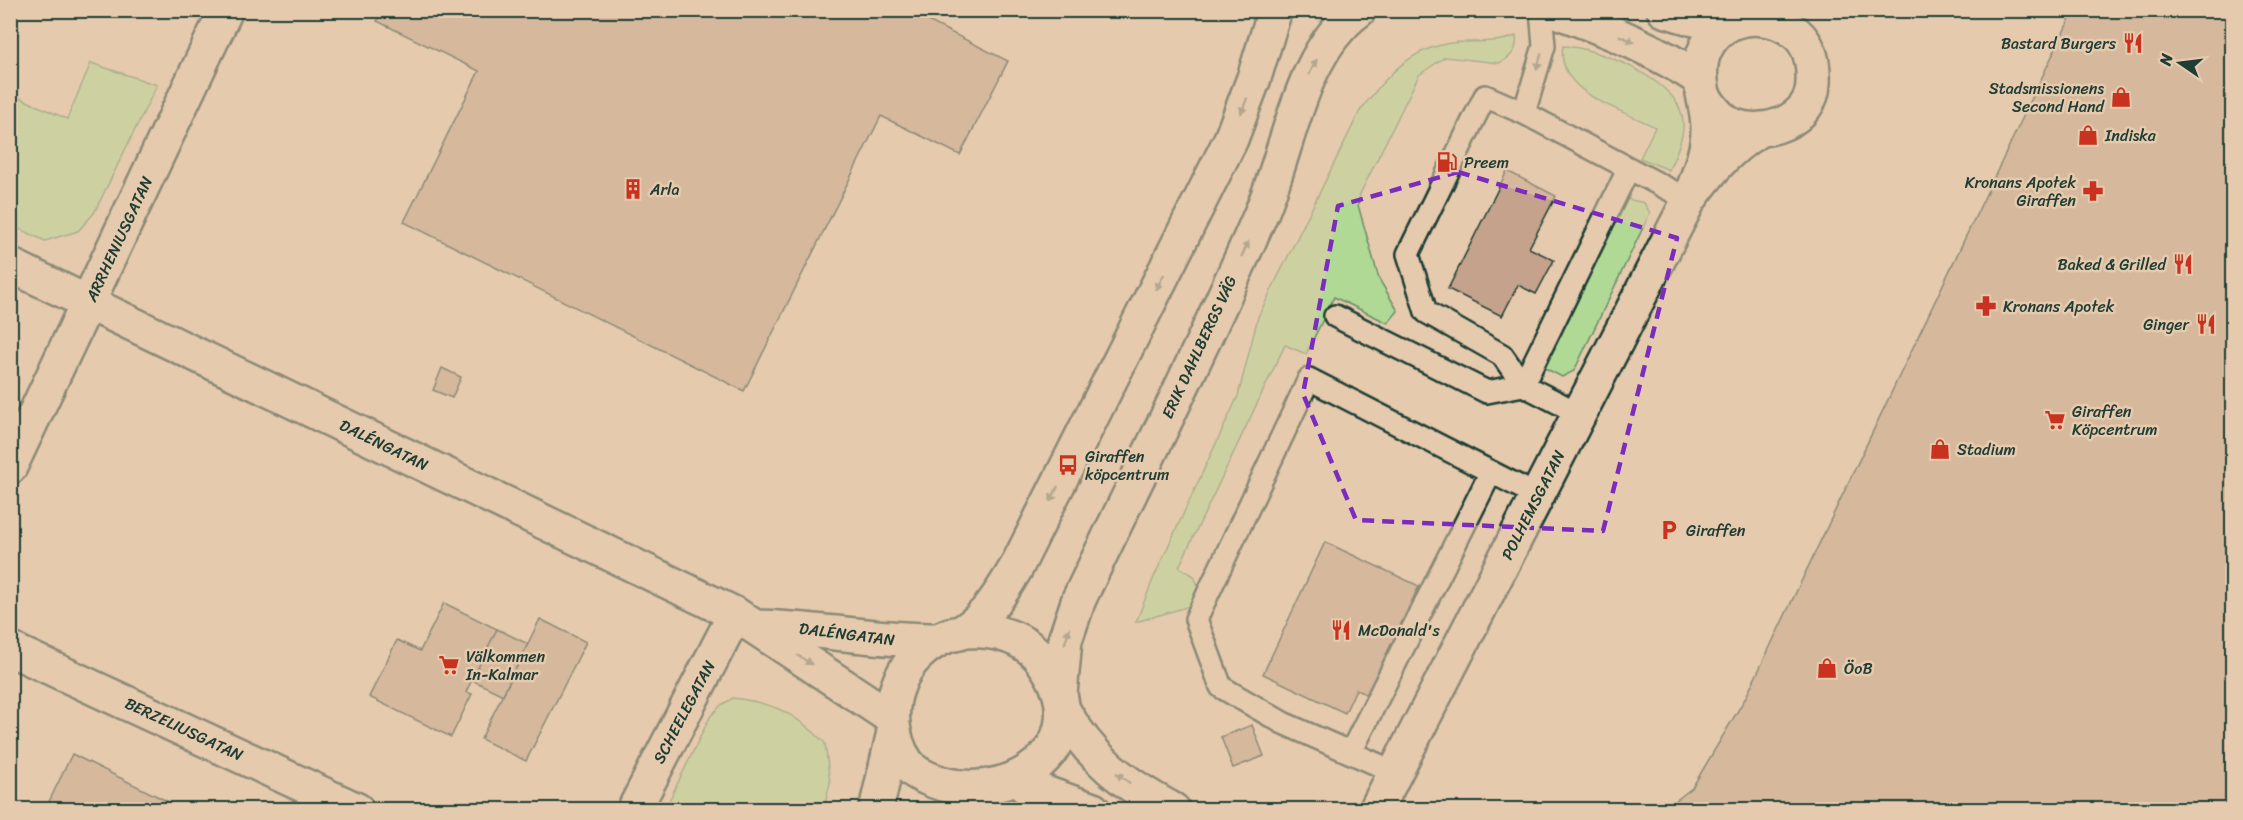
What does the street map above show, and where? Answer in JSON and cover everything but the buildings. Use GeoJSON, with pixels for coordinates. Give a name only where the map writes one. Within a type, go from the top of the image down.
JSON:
{"type":"FeatureCollection","features":[{"type":"Feature","properties":{"kind":"street","name":"ARRHENIUSGATAN"},"geometry":{"type":"LineString","coordinates":[[10,467],[226,10]]}},
{"type":"Feature","properties":{"kind":"street"},"geometry":{"type":"LineString","coordinates":[[876,810],[893,725],[893,702],[904,673],[924,649],[950,636],[998,598],[1068,465],[1231,139],[1254,78],[1275,10]]}},
{"type":"Feature","properties":{"kind":"street","name":"ERIK DAHLBERGS VÄG"},"geometry":{"type":"LineString","coordinates":[[893,725],[900,751],[910,768],[942,793],[976,805],[1011,794],[1039,775],[1058,745],[1062,728],[1065,640],[1079,599],[1261,215],[1308,77],[1332,34],[1359,10]]}},
{"type":"Feature","properties":{"kind":"street"},"geometry":{"type":"LineString","coordinates":[[1553,10],[1592,24],[1653,51],[1703,88]]}},
{"type":"Feature","properties":{"kind":"street"},"geometry":{"type":"LineString","coordinates":[[1664,10],[1694,19],[1745,17],[1803,24],[1813,62],[1813,87],[1802,110],[1781,126],[1756,131],[1731,126],[1716,114],[1703,88],[1703,55],[1716,34],[1745,17]]}},
{"type":"Feature","properties":{"kind":"street","name":"POLHEMSGATAN"},"geometry":{"type":"LineString","coordinates":[[1377,810],[1689,200],[1702,165],[1708,132],[1703,88]]}},
{"type":"Feature","properties":{"kind":"street","name":"POLHEMSGATAN"},"geometry":{"type":"LineString","coordinates":[[1689,200],[1713,166],[1733,147],[1756,131]]}},
{"type":"Feature","properties":{"kind":"street","name":"DALÉNGATAN"},"geometry":{"type":"LineString","coordinates":[[10,265],[746,621],[893,725]]}},
{"type":"Feature","properties":{"kind":"street","name":"DALÉNGATAN"},"geometry":{"type":"LineString","coordinates":[[746,621],[893,640],[950,636]]}},
{"type":"Feature","properties":{"kind":"street","name":"SCHEELEGATAN"},"geometry":{"type":"LineString","coordinates":[[634,810],[746,621]]}},
{"type":"Feature","properties":{"kind":"street"},"geometry":{"type":"LineString","coordinates":[[950,636],[984,630],[1005,634],[1024,643],[1040,657],[1052,674],[1062,702],[1093,755],[1143,792],[1173,810]]}},
{"type":"Feature","properties":{"kind":"street","name":"BERZELIUSGATAN"},"geometry":{"type":"LineString","coordinates":[[10,649],[357,810]]}},
{"type":"Feature","properties":{"kind":"street"},"geometry":{"type":"LineString","coordinates":[[1025,786],[1094,810]]}},
{"type":"Feature","properties":{"kind":"lane"},"geometry":{"type":"LineString","coordinates":[[1524,113],[1544,46],[1541,10]]}},
{"type":"Feature","properties":{"kind":"lane"},"geometry":{"type":"LineString","coordinates":[[1580,414],[1523,385],[1502,355],[1425,312],[1408,254],[1485,96],[1524,113],[1628,170],[1689,200]]}},
{"type":"Feature","properties":{"kind":"lane"},"geometry":{"type":"LineString","coordinates":[[1523,385],[1628,170]]}},
{"type":"Feature","properties":{"kind":"lane"},"geometry":{"type":"LineString","coordinates":[[1335,316],[1487,392],[1523,385]]}},
{"type":"Feature","properties":{"kind":"lane"},"geometry":{"type":"LineString","coordinates":[[1397,772],[1283,723],[1221,687],[1196,619],[1309,379],[1538,495]]}},
{"type":"Feature","properties":{"kind":"lane"},"geometry":{"type":"LineString","coordinates":[[1350,752],[1491,472]]}},
{"type":"Feature","properties":{"kind":"highlighted area"},"geometry":{"type":"Polygon","coordinates":[[[1458,172],[1677,238],[1603,531],[1356,520],[1303,394],[1338,206],[1458,172]]]}},
{"type":"Feature","properties":{"kind":"green space"},"geometry":{"type":"Polygon","coordinates":[[[1516,36],[1513,52],[1499,63],[1445,57],[1419,75],[1360,194],[1358,205],[1379,279],[1398,311],[1388,323],[1334,297],[1306,354],[1285,345],[1179,567],[1194,576],[1198,586],[1190,606],[1136,622],[1154,577],[1238,396],[1258,317],[1360,111],[1381,84],[1417,54],[1447,44],[1497,41],[1516,36]]]}},
{"type":"Feature","properties":{"kind":"green space"},"geometry":{"type":"Polygon","coordinates":[[[1563,46],[1594,52],[1631,67],[1663,87],[1674,99],[1681,112],[1683,127],[1669,170],[1640,158],[1655,127],[1609,106],[1580,88],[1569,76],[1563,62],[1563,46]]]}},
{"type":"Feature","properties":{"kind":"green space"},"geometry":{"type":"Polygon","coordinates":[[[91,63],[157,85],[94,213],[78,231],[45,241],[11,225],[11,94],[67,119],[91,63]]]}},
{"type":"Feature","properties":{"kind":"green space"},"geometry":{"type":"Polygon","coordinates":[[[1627,199],[1644,203],[1650,213],[1574,371],[1562,377],[1543,367],[1627,199]]]}},
{"type":"Feature","properties":{"kind":"green space"},"geometry":{"type":"Polygon","coordinates":[[[733,698],[760,703],[783,711],[804,724],[825,743],[830,783],[824,809],[665,809],[710,717],[721,705],[733,698]]]}},
{"type":"Feature","properties":{"kind":"place","name":"Bastard Burgers"},"geometry":{"type":"Point","coordinates":[2133,43]}},
{"type":"Feature","properties":{"kind":"place","name":"Stadsmissionens Second Hand"},"geometry":{"type":"Point","coordinates":[2121,97]}},
{"type":"Feature","properties":{"kind":"place","name":"Indiska"},"geometry":{"type":"Point","coordinates":[2088,135]}},
{"type":"Feature","properties":{"kind":"place","name":"Preem"},"geometry":{"type":"Point","coordinates":[1447,162]}},
{"type":"Feature","properties":{"kind":"place","name":"Arla"},"geometry":{"type":"Point","coordinates":[633,189]}},
{"type":"Feature","properties":{"kind":"place","name":"Kronans Apotek Giraffen"},"geometry":{"type":"Point","coordinates":[2093,191]}},
{"type":"Feature","properties":{"kind":"place","name":"Baked & Grilled"},"geometry":{"type":"Point","coordinates":[2183,264]}},
{"type":"Feature","properties":{"kind":"place","name":"Kronans Apotek"},"geometry":{"type":"Point","coordinates":[1986,306]}},
{"type":"Feature","properties":{"kind":"place","name":"Ginger"},"geometry":{"type":"Point","coordinates":[2206,324]}},
{"type":"Feature","properties":{"kind":"place","name":"Giraffen Köpcentrum"},"geometry":{"type":"Point","coordinates":[2055,420]}},
{"type":"Feature","properties":{"kind":"place","name":"Stadium"},"geometry":{"type":"Point","coordinates":[1940,449]}},
{"type":"Feature","properties":{"kind":"place","name":"Giraffen köpcentrum"},"geometry":{"type":"Point","coordinates":[1068,465]}},
{"type":"Feature","properties":{"kind":"place","name":"Giraffen"},"geometry":{"type":"Point","coordinates":[1669,530]}},
{"type":"Feature","properties":{"kind":"place","name":"McDonald's"},"geometry":{"type":"Point","coordinates":[1341,630]}},
{"type":"Feature","properties":{"kind":"place","name":"Välkommen In-Kalmar"},"geometry":{"type":"Point","coordinates":[449,665]}},
{"type":"Feature","properties":{"kind":"place","name":"ÖoB"},"geometry":{"type":"Point","coordinates":[1827,668]}}]}
